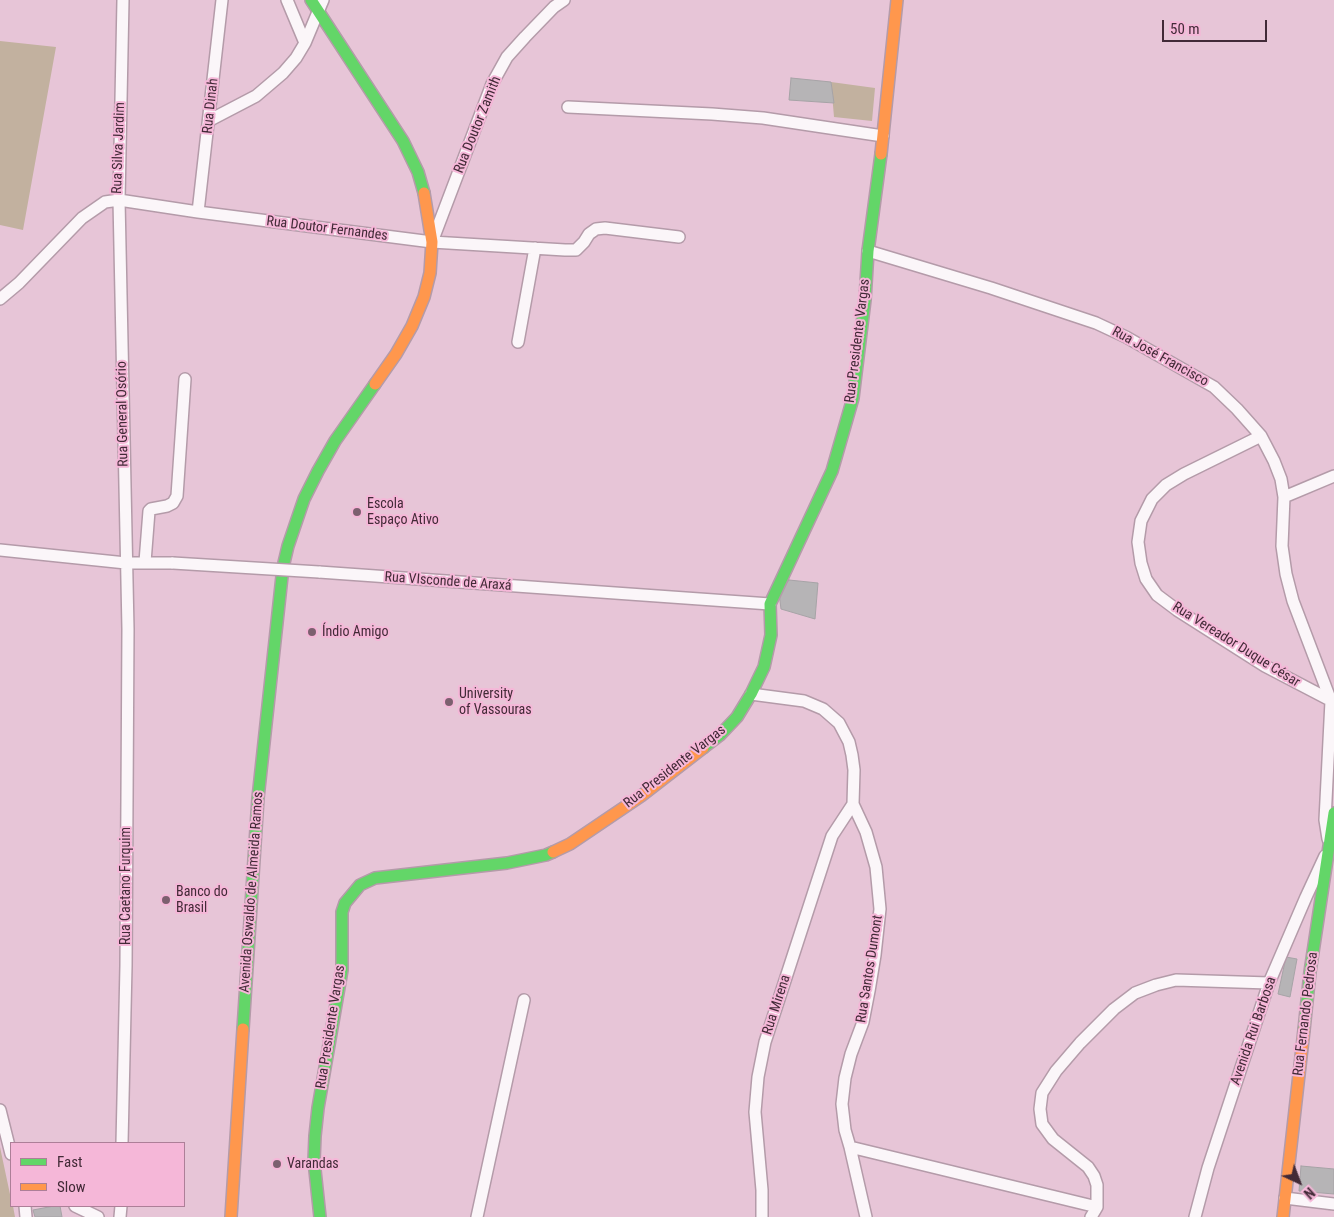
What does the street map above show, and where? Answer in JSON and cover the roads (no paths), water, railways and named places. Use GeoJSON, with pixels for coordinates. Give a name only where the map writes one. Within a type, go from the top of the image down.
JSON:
{"type":"FeatureCollection","features":[{"type":"Feature","properties":{"kind":"street","name":"Rua Silva Jardim"},"geometry":{"type":"LineString","coordinates":[[0,299],[19,283],[82,218],[105,202],[119,200],[123,0]]}},
{"type":"Feature","properties":{"kind":"street","name":"Rua Dinah"},"geometry":{"type":"LineString","coordinates":[[198,212],[210,120],[222,0]]}},
{"type":"Feature","properties":{"kind":"street"},"geometry":{"type":"LineString","coordinates":[[287,0],[305,43]]}},
{"type":"Feature","properties":{"kind":"street","name":"Avenida Oswaldo de Almeida Ramos"},"geometry":{"type":"LineString","coordinates":[[231,1217],[258,798],[283,567],[304,499],[318,471],[335,441],[396,354],[412,326],[424,297],[430,273],[432,242],[425,196],[418,172],[403,141],[311,0]]}},
{"type":"Feature","properties":{"kind":"street"},"geometry":{"type":"LineString","coordinates":[[210,120],[256,96],[283,73],[296,58],[305,43],[323,0]]}},
{"type":"Feature","properties":{"kind":"street","name":"Rua Doutor Zamith"},"geometry":{"type":"LineString","coordinates":[[432,242],[492,84],[507,57],[554,7],[564,0]]}},
{"type":"Feature","properties":{"kind":"street","name":"Rua Presidente Vargas"},"geometry":{"type":"LineString","coordinates":[[320,1217],[314,1169],[315,1136],[318,1108],[342,970],[342,912],[345,903],[352,893],[360,885],[375,878],[506,863],[546,855],[570,844],[641,796],[720,735],[737,716],[751,694],[764,667],[771,635],[770,604],[832,471],[853,398],[865,300],[868,251],[884,136],[897,0]]}},
{"type":"Feature","properties":{"kind":"street"},"geometry":{"type":"LineString","coordinates":[[568,107],[763,118],[884,136]]}},
{"type":"Feature","properties":{"kind":"street","name":"Rua Doutor Fernandes"},"geometry":{"type":"LineString","coordinates":[[119,200],[432,242],[576,250],[592,231],[605,228],[679,237]]}},
{"type":"Feature","properties":{"kind":"street","name":"Rua General Osório"},"geometry":{"type":"LineString","coordinates":[[119,200],[128,629]]}},
{"type":"Feature","properties":{"kind":"street"},"geometry":{"type":"LineString","coordinates":[[518,342],[536,248]]}},
{"type":"Feature","properties":{"kind":"street","name":"Rua José Francisco"},"geometry":{"type":"LineString","coordinates":[[868,251],[991,288],[1096,323],[1126,336],[1214,387],[1261,436],[1281,479],[1284,497],[1282,546],[1286,574],[1293,601],[1333,701],[1325,820],[1328,847]]}},
{"type":"Feature","properties":{"kind":"street"},"geometry":{"type":"LineString","coordinates":[[145,562],[149,511],[167,506],[177,496],[185,379]]}},
{"type":"Feature","properties":{"kind":"street","name":"Rua Vereador Duque César"},"geometry":{"type":"LineString","coordinates":[[1261,436],[1184,474],[1166,485],[1152,499],[1141,521],[1138,542],[1141,563],[1146,579],[1157,595],[1177,610],[1265,666],[1333,701]]}},
{"type":"Feature","properties":{"kind":"street"},"geometry":{"type":"LineString","coordinates":[[1284,497],[1334,476]]}},
{"type":"Feature","properties":{"kind":"street","name":"Rua VIsconde de Araxá"},"geometry":{"type":"LineString","coordinates":[[0,550],[126,563],[173,563],[319,572],[770,604]]}},
{"type":"Feature","properties":{"kind":"street","name":"Rua Caetano Furquim"},"geometry":{"type":"LineString","coordinates":[[122,1142],[126,966],[128,629]]}},
{"type":"Feature","properties":{"kind":"street","name":"Rua Santos Dumont"},"geometry":{"type":"LineString","coordinates":[[751,694],[804,701],[822,709],[839,722],[849,742],[854,770],[853,804],[866,832],[876,867],[880,909],[875,955],[863,1022],[851,1054],[845,1078],[842,1104],[845,1130],[866,1217]]}},
{"type":"Feature","properties":{"kind":"street","name":"Rua Mirena"},"geometry":{"type":"LineString","coordinates":[[762,1217],[762,1190],[755,1112],[758,1077],[765,1042],[832,836],[853,804]]}},
{"type":"Feature","properties":{"kind":"street","name":"Rua Fernando Pedrosa"},"geometry":{"type":"LineString","coordinates":[[1283,1217],[1310,972],[1334,813]]}},
{"type":"Feature","properties":{"kind":"street","name":"Avenida Rui Barbosa"},"geometry":{"type":"LineString","coordinates":[[1195,1217],[1214,1151],[1269,983],[1328,847]]}},
{"type":"Feature","properties":{"kind":"street"},"geometry":{"type":"LineString","coordinates":[[850,1147],[1094,1212],[1097,1185],[1094,1176],[1088,1167],[1053,1139],[1042,1124],[1040,1109],[1042,1093],[1056,1071],[1114,1009],[1135,993],[1176,980],[1269,983]]}},
{"type":"Feature","properties":{"kind":"street"},"geometry":{"type":"LineString","coordinates":[[477,1217],[524,1000]]}},
{"type":"Feature","properties":{"kind":"street"},"geometry":{"type":"LineString","coordinates":[[0,1110],[10,1150]]}},
{"type":"Feature","properties":{"kind":"street"},"geometry":{"type":"LineString","coordinates":[[1285,1198],[1334,1204]]}},
{"type":"Feature","properties":{"kind":"street"},"geometry":{"type":"LineString","coordinates":[[77,1207],[98,1217]]}},
{"type":"Feature","properties":{"kind":"place","name":"Escola Espaço Ativo"},"geometry":{"type":"Point","coordinates":[357,512]}},
{"type":"Feature","properties":{"kind":"place","name":"Índio Amigo"},"geometry":{"type":"Point","coordinates":[312,632]}},
{"type":"Feature","properties":{"kind":"place","name":"University of Vassouras"},"geometry":{"type":"Point","coordinates":[449,702]}},
{"type":"Feature","properties":{"kind":"place","name":"Banco do Brasil"},"geometry":{"type":"Point","coordinates":[166,900]}},
{"type":"Feature","properties":{"kind":"place","name":"Varandas"},"geometry":{"type":"Point","coordinates":[277,1164]}}]}
